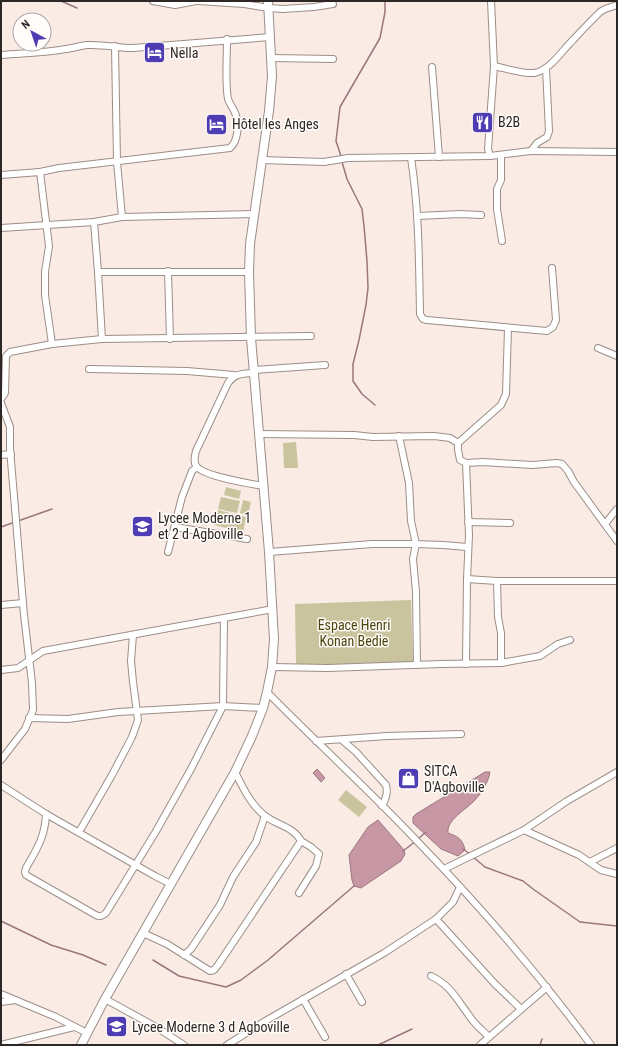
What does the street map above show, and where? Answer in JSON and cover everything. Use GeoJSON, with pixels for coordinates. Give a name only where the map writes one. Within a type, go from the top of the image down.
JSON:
{"type":"FeatureCollection","features":[{"type":"Feature","properties":{"kind":"main road"},"geometry":{"type":"LineString","coordinates":[[80,1045],[235,772],[252,736],[268,692],[274,639],[273,609],[260,434],[251,338],[249,272],[250,244],[269,111],[272,76],[269,5]]}},
{"type":"Feature","properties":{"kind":"street"},"geometry":{"type":"LineString","coordinates":[[153,1],[175,5],[197,1],[314,7],[333,4]]}},
{"type":"Feature","properties":{"kind":"street"},"geometry":{"type":"LineString","coordinates":[[490,1],[494,66],[488,149],[490,156]]}},
{"type":"Feature","properties":{"kind":"street"},"geometry":{"type":"LineString","coordinates":[[494,66],[533,73],[546,68],[600,12],[617,5]]}},
{"type":"Feature","properties":{"kind":"street"},"geometry":{"type":"LineString","coordinates":[[1,55],[66,49],[86,45],[133,48],[271,37]]}},
{"type":"Feature","properties":{"kind":"street"},"geometry":{"type":"LineString","coordinates":[[1,175],[40,172],[59,168],[230,148],[237,135],[237,125],[236,116],[229,100],[227,40]]}},
{"type":"Feature","properties":{"kind":"street"},"geometry":{"type":"LineString","coordinates":[[115,46],[116,162],[122,217]]}},
{"type":"Feature","properties":{"kind":"street"},"geometry":{"type":"LineString","coordinates":[[272,58],[333,59]]}},
{"type":"Feature","properties":{"kind":"street"},"geometry":{"type":"LineString","coordinates":[[432,67],[439,157]]}},
{"type":"Feature","properties":{"kind":"street"},"geometry":{"type":"LineString","coordinates":[[531,151],[537,143],[547,137],[549,131],[546,68]]}},
{"type":"Feature","properties":{"kind":"street"},"geometry":{"type":"LineString","coordinates":[[262,160],[324,162],[348,158],[490,156],[531,151],[617,152]]}},
{"type":"Feature","properties":{"kind":"street"},"geometry":{"type":"LineString","coordinates":[[501,155],[501,180],[497,189],[497,209],[502,241]]}},
{"type":"Feature","properties":{"kind":"street"},"geometry":{"type":"LineString","coordinates":[[411,158],[418,216],[417,242],[420,314],[423,319],[547,331],[553,327],[556,320],[552,268]]}},
{"type":"Feature","properties":{"kind":"street"},"geometry":{"type":"LineString","coordinates":[[40,172],[49,246],[45,272],[45,295],[52,344]]}},
{"type":"Feature","properties":{"kind":"street"},"geometry":{"type":"LineString","coordinates":[[1,228],[94,222],[122,217],[254,214]]}},
{"type":"Feature","properties":{"kind":"street"},"geometry":{"type":"LineString","coordinates":[[418,216],[460,214],[481,215]]}},
{"type":"Feature","properties":{"kind":"street"},"geometry":{"type":"LineString","coordinates":[[94,222],[102,339]]}},
{"type":"Feature","properties":{"kind":"street"},"geometry":{"type":"LineString","coordinates":[[168,271],[170,339]]}},
{"type":"Feature","properties":{"kind":"street"},"geometry":{"type":"LineString","coordinates":[[98,272],[249,272]]}},
{"type":"Feature","properties":{"kind":"street"},"geometry":{"type":"LineString","coordinates":[[458,444],[501,405],[504,400],[506,394],[508,328]]}},
{"type":"Feature","properties":{"kind":"street"},"geometry":{"type":"LineString","coordinates":[[1,399],[5,393],[5,361],[8,353],[10,352],[52,344],[102,339],[310,336]]}},
{"type":"Feature","properties":{"kind":"street"},"geometry":{"type":"LineString","coordinates":[[598,348],[617,356]]}},
{"type":"Feature","properties":{"kind":"street"},"geometry":{"type":"LineString","coordinates":[[89,369],[187,371],[234,375],[324,365]]}},
{"type":"Feature","properties":{"kind":"street"},"geometry":{"type":"LineString","coordinates":[[234,375],[228,382],[196,451],[194,457],[196,467],[231,480],[264,486]]}},
{"type":"Feature","properties":{"kind":"street"},"geometry":{"type":"LineString","coordinates":[[1,403],[10,427],[23,603],[32,683],[32,710],[25,729],[1,760]]}},
{"type":"Feature","properties":{"kind":"street"},"geometry":{"type":"LineString","coordinates":[[260,434],[445,437],[454,440],[458,444],[460,460],[466,463],[562,464],[617,541]]}},
{"type":"Feature","properties":{"kind":"street"},"geometry":{"type":"LineString","coordinates":[[399,436],[409,483],[411,521],[416,544],[413,559],[416,592],[418,664]]}},
{"type":"Feature","properties":{"kind":"street"},"geometry":{"type":"LineString","coordinates":[[1,455],[11,454]]}},
{"type":"Feature","properties":{"kind":"street"},"geometry":{"type":"LineString","coordinates":[[466,463],[469,535],[467,548],[466,664]]}},
{"type":"Feature","properties":{"kind":"street"},"geometry":{"type":"LineString","coordinates":[[168,552],[182,497],[192,471],[196,467]]}},
{"type":"Feature","properties":{"kind":"street"},"geometry":{"type":"LineString","coordinates":[[605,524],[617,509]]}},
{"type":"Feature","properties":{"kind":"street"},"geometry":{"type":"LineString","coordinates":[[468,522],[510,523]]}},
{"type":"Feature","properties":{"kind":"street"},"geometry":{"type":"LineString","coordinates":[[175,527],[247,539]]}},
{"type":"Feature","properties":{"kind":"street"},"geometry":{"type":"LineString","coordinates":[[269,552],[372,544],[444,545],[467,548]]}},
{"type":"Feature","properties":{"kind":"street"},"geometry":{"type":"LineString","coordinates":[[467,579],[497,581],[617,581]]}},
{"type":"Feature","properties":{"kind":"street"},"geometry":{"type":"LineString","coordinates":[[497,581],[498,617],[501,633],[501,663]]}},
{"type":"Feature","properties":{"kind":"street"},"geometry":{"type":"LineString","coordinates":[[1,605],[23,603]]}},
{"type":"Feature","properties":{"kind":"street"},"geometry":{"type":"LineString","coordinates":[[1,670],[18,668],[43,651],[273,609]]}},
{"type":"Feature","properties":{"kind":"street"},"geometry":{"type":"LineString","coordinates":[[46,814],[42,840],[25,872],[26,875],[99,917],[106,913],[155,833],[223,706],[224,618]]}},
{"type":"Feature","properties":{"kind":"street"},"geometry":{"type":"LineString","coordinates":[[79,832],[112,775],[132,737],[138,720],[131,661],[133,635]]}},
{"type":"Feature","properties":{"kind":"street"},"geometry":{"type":"LineString","coordinates":[[272,667],[328,668],[418,664],[501,663],[540,656],[558,644],[570,640]]}},
{"type":"Feature","properties":{"kind":"street"},"geometry":{"type":"LineString","coordinates":[[268,692],[444,869],[547,987],[591,1045]]}},
{"type":"Feature","properties":{"kind":"street"},"geometry":{"type":"LineString","coordinates":[[29,718],[68,719],[118,712],[223,706],[263,708]]}},
{"type":"Feature","properties":{"kind":"street"},"geometry":{"type":"LineString","coordinates":[[316,741],[387,736],[460,734]]}},
{"type":"Feature","properties":{"kind":"street"},"geometry":{"type":"LineString","coordinates":[[342,740],[356,752],[386,785],[388,791],[382,806]]}},
{"type":"Feature","properties":{"kind":"street"},"geometry":{"type":"LineString","coordinates":[[235,772],[250,800],[265,816],[295,833],[301,841],[318,852],[319,858],[316,866],[299,893]]}},
{"type":"Feature","properties":{"kind":"street"},"geometry":{"type":"LineString","coordinates":[[444,869],[524,830],[567,801],[617,772]]}},
{"type":"Feature","properties":{"kind":"street"},"geometry":{"type":"LineString","coordinates":[[1,785],[46,814],[134,865],[171,884]]}},
{"type":"Feature","properties":{"kind":"street"},"geometry":{"type":"LineString","coordinates":[[184,955],[191,949],[220,905],[233,877],[256,842],[265,816]]}},
{"type":"Feature","properties":{"kind":"street"},"geometry":{"type":"LineString","coordinates":[[524,830],[579,855],[601,870],[617,874]]}},
{"type":"Feature","properties":{"kind":"street"},"geometry":{"type":"LineString","coordinates":[[143,933],[167,944],[210,971],[214,970],[301,841]]}},
{"type":"Feature","properties":{"kind":"street"},"geometry":{"type":"LineString","coordinates":[[590,862],[617,848]]}},
{"type":"Feature","properties":{"kind":"street"},"geometry":{"type":"LineString","coordinates":[[227,1045],[390,949],[436,919],[453,902],[460,887]]}},
{"type":"Feature","properties":{"kind":"street"},"geometry":{"type":"LineString","coordinates":[[436,919],[494,984],[521,1009]]}},
{"type":"Feature","properties":{"kind":"street"},"geometry":{"type":"LineString","coordinates":[[346,974],[362,1002]]}},
{"type":"Feature","properties":{"kind":"street"},"geometry":{"type":"LineString","coordinates":[[432,976],[442,981],[451,990],[468,1015],[489,1037]]}},
{"type":"Feature","properties":{"kind":"street"},"geometry":{"type":"LineString","coordinates":[[481,1045],[547,987]]}},
{"type":"Feature","properties":{"kind":"street"},"geometry":{"type":"LineString","coordinates":[[1,994],[56,1016],[87,1033]]}},
{"type":"Feature","properties":{"kind":"street"},"geometry":{"type":"LineString","coordinates":[[105,999],[156,1027],[184,1045]]}},
{"type":"Feature","properties":{"kind":"street"},"geometry":{"type":"LineString","coordinates":[[304,999],[325,1037]]}},
{"type":"Feature","properties":{"kind":"street"},"geometry":{"type":"LineString","coordinates":[[1,1002],[15,1000]]}},
{"type":"Feature","properties":{"kind":"street"},"geometry":{"type":"LineString","coordinates":[[1,1045],[74,1027]]}},
{"type":"Feature","properties":{"kind":"green space"},"geometry":{"type":"Polygon","coordinates":[[[296,442],[298,468],[284,468],[283,443],[296,442]]]}},
{"type":"Feature","properties":{"kind":"green space"},"geometry":{"type":"Polygon","coordinates":[[[226,487],[241,491],[239,499],[224,495],[226,487]]]}},
{"type":"Feature","properties":{"kind":"green space"},"geometry":{"type":"Polygon","coordinates":[[[221,497],[240,501],[237,513],[218,509],[221,497]]]}},
{"type":"Feature","properties":{"kind":"green space"},"geometry":{"type":"Polygon","coordinates":[[[243,500],[251,502],[248,515],[240,513],[243,500]]]}},
{"type":"Feature","properties":{"kind":"green space"},"geometry":{"type":"Polygon","coordinates":[[[218,510],[246,517],[243,532],[214,525],[218,510]]]}},
{"type":"Feature","properties":{"kind":"green space","name":"Espace Henri Konan Bedie"},"geometry":{"type":"Polygon","coordinates":[[[411,600],[413,662],[296,666],[295,604],[411,600]]]}},
{"type":"Feature","properties":{"kind":"green space"},"geometry":{"type":"Polygon","coordinates":[[[346,790],[367,807],[359,817],[338,800],[346,790]]]}},
{"type":"Feature","properties":{"kind":"shaded area"},"geometry":{"type":"Polygon","coordinates":[[[317,769],[325,778],[321,782],[313,773],[317,769]]]}},
{"type":"Feature","properties":{"kind":"shaded area"},"geometry":{"type":"Polygon","coordinates":[[[485,772],[490,772],[488,780],[482,791],[475,800],[454,819],[448,828],[448,833],[459,838],[463,843],[465,850],[458,856],[441,849],[413,823],[413,817],[485,772]]]}},
{"type":"Feature","properties":{"kind":"shaded area"},"geometry":{"type":"Polygon","coordinates":[[[378,820],[404,850],[405,854],[401,861],[361,888],[354,886],[349,855],[368,827],[378,820]]]}},
{"type":"Feature","properties":{"kind":"waterway"},"geometry":{"type":"LineString","coordinates":[[61,1],[77,8]]}},
{"type":"Feature","properties":{"kind":"waterway"},"geometry":{"type":"LineString","coordinates":[[341,156],[336,141],[340,107],[380,38],[385,12],[385,1]]}},
{"type":"Feature","properties":{"kind":"waterway"},"geometry":{"type":"LineString","coordinates":[[342,162],[347,179],[362,209],[367,261],[368,288],[366,305],[353,364],[353,381],[362,394],[375,405]]}},
{"type":"Feature","properties":{"kind":"waterway"},"geometry":{"type":"LineString","coordinates":[[18,521],[52,509]]}},
{"type":"Feature","properties":{"kind":"waterway"},"geometry":{"type":"LineString","coordinates":[[1,527],[15,522]]}},
{"type":"Feature","properties":{"kind":"waterway"},"geometry":{"type":"LineString","coordinates":[[418,839],[426,832]]}},
{"type":"Feature","properties":{"kind":"waterway"},"geometry":{"type":"LineString","coordinates":[[403,851],[416,841]]}},
{"type":"Feature","properties":{"kind":"waterway"},"geometry":{"type":"LineString","coordinates":[[463,849],[470,854]]}},
{"type":"Feature","properties":{"kind":"waterway"},"geometry":{"type":"LineString","coordinates":[[473,857],[485,867],[523,881],[580,922],[617,926]]}},
{"type":"Feature","properties":{"kind":"waterway"},"geometry":{"type":"LineString","coordinates":[[153,960],[179,976],[226,987],[241,980],[268,960],[354,886]]}},
{"type":"Feature","properties":{"kind":"waterway"},"geometry":{"type":"LineString","coordinates":[[1,921],[51,945],[83,955],[106,965]]}},
{"type":"Feature","properties":{"kind":"waterway"},"geometry":{"type":"LineString","coordinates":[[378,1045],[412,1029]]}},
{"type":"Feature","properties":{"kind":"waterway"},"geometry":{"type":"LineString","coordinates":[[540,1045],[542,1039]]}},
{"type":"Feature","properties":{"kind":"place","name":"Nella"},"geometry":{"type":"Point","coordinates":[154,53]}},
{"type":"Feature","properties":{"kind":"place","name":"B2B"},"geometry":{"type":"Point","coordinates":[482,122]}},
{"type":"Feature","properties":{"kind":"place","name":"Hôtel les Anges"},"geometry":{"type":"Point","coordinates":[216,124]}},
{"type":"Feature","properties":{"kind":"place","name":"Lycee Moderne 1 et 2 d Agboville"},"geometry":{"type":"Point","coordinates":[142,526]}},
{"type":"Feature","properties":{"kind":"place","name":"SITCA D'Agboville"},"geometry":{"type":"Point","coordinates":[408,779]}},
{"type":"Feature","properties":{"kind":"place","name":"Lycee Moderne 3 d Agboville"},"geometry":{"type":"Point","coordinates":[117,1027]}}]}
